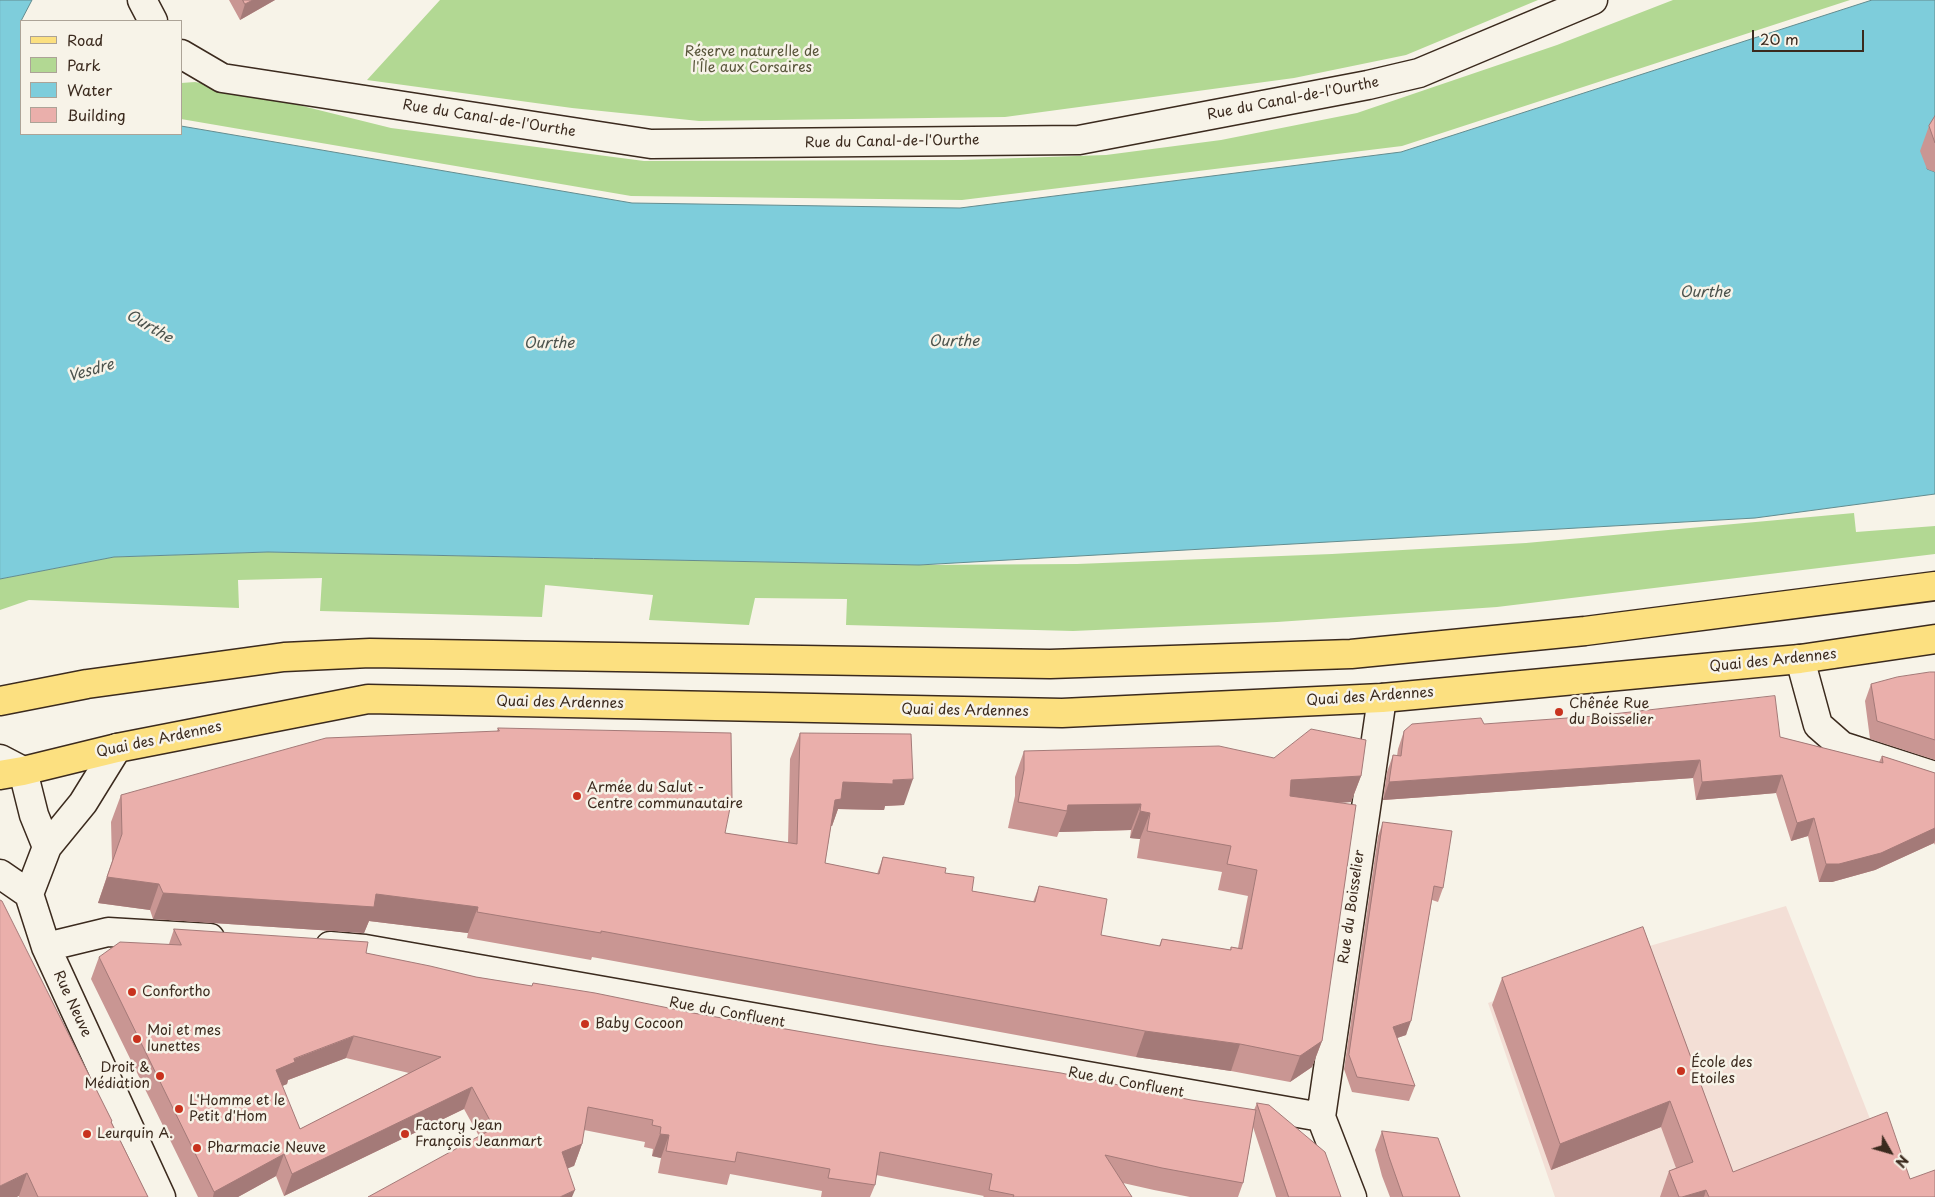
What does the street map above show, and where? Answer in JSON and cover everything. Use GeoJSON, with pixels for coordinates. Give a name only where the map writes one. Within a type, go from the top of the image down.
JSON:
{"type":"FeatureCollection","features":[{"type":"Feature","properties":{"kind":"main road"},"geometry":{"type":"LineString","coordinates":[[0,702],[87,684],[274,659],[370,653],[1050,664],[1352,654],[1595,630],[1935,586]]}},
{"type":"Feature","properties":{"kind":"main road","name":"Quai des Ardennes"},"geometry":{"type":"LineString","coordinates":[[8,768],[368,699],[1062,713],[1382,698],[1800,659],[1935,639]]}},
{"type":"Feature","properties":{"kind":"street"},"geometry":{"type":"LineString","coordinates":[[142,0],[152,20]]}},
{"type":"Feature","properties":{"kind":"street","name":"Rue du Canal-de-l'Ourthe"},"geometry":{"type":"LineString","coordinates":[[182,55],[222,78],[651,144],[1078,140],[1368,85],[1418,73],[1593,0]]}},
{"type":"Feature","properties":{"kind":"street"},"geometry":{"type":"LineString","coordinates":[[1800,659],[1818,725],[1842,746],[1935,776]]}},
{"type":"Feature","properties":{"kind":"street","name":"Rue du Boisselier"},"geometry":{"type":"LineString","coordinates":[[1321,1117],[1382,698]]}},
{"type":"Feature","properties":{"kind":"street"},"geometry":{"type":"LineString","coordinates":[[0,874],[29,894],[47,847],[84,803],[117,748]]}},
{"type":"Feature","properties":{"kind":"street"},"geometry":{"type":"LineString","coordinates":[[8,768],[34,815],[47,847]]}},
{"type":"Feature","properties":{"kind":"street","name":"Rue Neuve"},"geometry":{"type":"LineString","coordinates":[[29,894],[46,947],[161,1197]]}},
{"type":"Feature","properties":{"kind":"street"},"geometry":{"type":"LineString","coordinates":[[46,947],[108,932],[237,940]]}},
{"type":"Feature","properties":{"kind":"street","name":"Rue du Confluent"},"geometry":{"type":"LineString","coordinates":[[306,945],[375,950],[1321,1117]]}},
{"type":"Feature","properties":{"kind":"street"},"geometry":{"type":"LineString","coordinates":[[1321,1117],[1352,1197]]}},
{"type":"Feature","properties":{"kind":"shaded area","name":"École des Etoiles"},"geometry":{"type":"Polygon","coordinates":[[[1786,906],[1878,1139],[1898,1197],[1555,1197],[1488,1003],[1636,950],[1786,906]]]}},
{"type":"Feature","properties":{"kind":"green space","name":"Réserve naturelle de l'Île aux Corsaires"},"geometry":{"type":"Polygon","coordinates":[[[440,0],[1538,0],[1406,55],[1294,78],[1005,117],[699,121],[572,108],[367,80],[440,0]]]}},
{"type":"Feature","properties":{"kind":"green space"},"geometry":{"type":"Polygon","coordinates":[[[1673,0],[1850,0],[1402,146],[962,200],[631,196],[182,119],[182,83],[195,82],[242,91],[391,128],[644,161],[961,160],[1106,155],[1221,140],[1357,113],[1557,45],[1673,0]]]}},
{"type":"Feature","properties":{"kind":"green space"},"geometry":{"type":"Polygon","coordinates":[[[1854,513],[1856,532],[1935,526],[1935,554],[1497,607],[1277,622],[1073,631],[846,625],[847,599],[755,598],[749,625],[649,620],[653,595],[545,585],[542,617],[320,611],[322,578],[238,580],[239,608],[29,600],[0,610],[0,579],[114,557],[268,552],[919,565],[1077,564],[1332,554],[1526,543],[1854,513]]]}},
{"type":"Feature","properties":{"kind":"water","name":"Ourthe"},"geometry":{"type":"Polygon","coordinates":[[[0,0],[32,0],[20,20],[20,135],[182,135],[182,126],[632,203],[960,208],[1401,152],[1872,0],[1935,0],[1935,126],[1927,169],[1935,172],[1935,494],[1755,518],[919,565],[268,552],[114,557],[0,579],[0,0]]]}},
{"type":"Feature","properties":{"kind":"building"},"geometry":{"type":"Polygon","coordinates":[[[243,0],[253,0],[245,4],[243,0]]]}},
{"type":"Feature","properties":{"kind":"building"},"geometry":{"type":"Polygon","coordinates":[[[1935,116],[1935,143],[1929,126],[1935,116]]]}},
{"type":"Feature","properties":{"kind":"building"},"geometry":{"type":"Polygon","coordinates":[[[1935,672],[1935,740],[1877,721],[1871,684],[1897,677],[1935,672]]]}},
{"type":"Feature","properties":{"kind":"building"},"geometry":{"type":"Polygon","coordinates":[[[1775,696],[1780,737],[1883,763],[1882,756],[1935,773],[1935,828],[1881,853],[1839,864],[1826,864],[1814,818],[1797,823],[1782,775],[1702,782],[1700,760],[1389,782],[1393,755],[1401,756],[1404,731],[1412,724],[1481,718],[1484,724],[1595,716],[1775,696]]]}},
{"type":"Feature","properties":{"kind":"building"},"geometry":{"type":"Polygon","coordinates":[[[498,728],[731,733],[732,798],[725,833],[797,844],[800,733],[911,734],[913,779],[893,780],[893,784],[843,782],[841,799],[835,800],[825,863],[879,874],[883,857],[946,868],[945,873],[974,877],[972,891],[1035,902],[1039,886],[1107,899],[1101,935],[1160,946],[1162,939],[1231,950],[1231,947],[1242,949],[1257,870],[1227,864],[1231,846],[1147,831],[1150,813],[1140,811],[1141,804],[1068,805],[1067,811],[1018,802],[1024,770],[1024,751],[1219,746],[1274,758],[1311,729],[1366,740],[1361,776],[1291,780],[1290,796],[1356,805],[1322,1041],[1300,1056],[1240,1044],[1145,1031],[601,931],[601,933],[477,912],[478,907],[376,894],[374,907],[163,893],[159,884],[107,877],[122,834],[121,795],[326,738],[499,731],[498,728]]]}},
{"type":"Feature","properties":{"kind":"building"},"geometry":{"type":"Polygon","coordinates":[[[1383,822],[1452,831],[1443,888],[1434,886],[1411,1021],[1393,1027],[1415,1086],[1357,1077],[1349,1055],[1383,822]]]}},
{"type":"Feature","properties":{"kind":"building"},"geometry":{"type":"Polygon","coordinates":[[[0,900],[112,1121],[148,1197],[38,1197],[27,1173],[0,1186],[0,900]]]}},
{"type":"Feature","properties":{"kind":"building"},"geometry":{"type":"Polygon","coordinates":[[[1643,927],[1733,1172],[1887,1112],[1910,1179],[1935,1170],[1935,1197],[1709,1197],[1706,1190],[1679,1197],[1669,1171],[1693,1162],[1670,1101],[1560,1144],[1502,978],[1643,927]]]}},
{"type":"Feature","properties":{"kind":"building"},"geometry":{"type":"Polygon","coordinates":[[[174,929],[368,942],[366,953],[476,977],[532,986],[533,983],[595,993],[693,1013],[878,1045],[1061,1073],[1191,1100],[1256,1110],[1243,1183],[1105,1155],[1132,1197],[1013,1197],[1014,1195],[989,1190],[992,1174],[880,1152],[875,1185],[828,1178],[830,1169],[737,1152],[735,1162],[666,1151],[669,1135],[660,1134],[661,1127],[652,1125],[653,1120],[588,1107],[582,1144],[562,1152],[575,1190],[560,1197],[368,1197],[494,1128],[472,1087],[292,1174],[284,1154],[214,1192],[99,957],[120,942],[181,945],[174,929]],[[354,1036],[294,1059],[295,1062],[276,1070],[300,1129],[441,1057],[354,1036]]]}},
{"type":"Feature","properties":{"kind":"building"},"geometry":{"type":"Polygon","coordinates":[[[1257,1103],[1269,1105],[1325,1152],[1341,1197],[1289,1197],[1257,1103]]]}},
{"type":"Feature","properties":{"kind":"building"},"geometry":{"type":"Polygon","coordinates":[[[1382,1131],[1438,1138],[1460,1197],[1403,1197],[1382,1131]]]}},
{"type":"Feature","properties":{"kind":"place","name":"Chênée Rue du Boisselier"},"geometry":{"type":"Point","coordinates":[1559,712]}},
{"type":"Feature","properties":{"kind":"place","name":"Armée du Salut - Centre communautaire"},"geometry":{"type":"Point","coordinates":[577,796]}},
{"type":"Feature","properties":{"kind":"place","name":"Confortho"},"geometry":{"type":"Point","coordinates":[132,992]}},
{"type":"Feature","properties":{"kind":"place","name":"Baby Cocoon"},"geometry":{"type":"Point","coordinates":[585,1024]}},
{"type":"Feature","properties":{"kind":"place","name":"Moi et mes lunettes"},"geometry":{"type":"Point","coordinates":[137,1039]}},
{"type":"Feature","properties":{"kind":"place","name":"École des Etoiles"},"geometry":{"type":"Point","coordinates":[1681,1071]}},
{"type":"Feature","properties":{"kind":"place","name":"Droit & Médiation"},"geometry":{"type":"Point","coordinates":[160,1076]}},
{"type":"Feature","properties":{"kind":"place","name":"L'Homme et le Petit d'Hom"},"geometry":{"type":"Point","coordinates":[179,1109]}},
{"type":"Feature","properties":{"kind":"place","name":"Leurquin A."},"geometry":{"type":"Point","coordinates":[87,1134]}},
{"type":"Feature","properties":{"kind":"place","name":"Factory Jean François Jeanmart"},"geometry":{"type":"Point","coordinates":[405,1134]}},
{"type":"Feature","properties":{"kind":"place","name":"Pharmacie Neuve"},"geometry":{"type":"Point","coordinates":[197,1148]}},
{"type":"Feature","properties":{"kind":"water label","name":"Vesdre"},"geometry":{"type":"Point","coordinates":[91,371]}}]}
